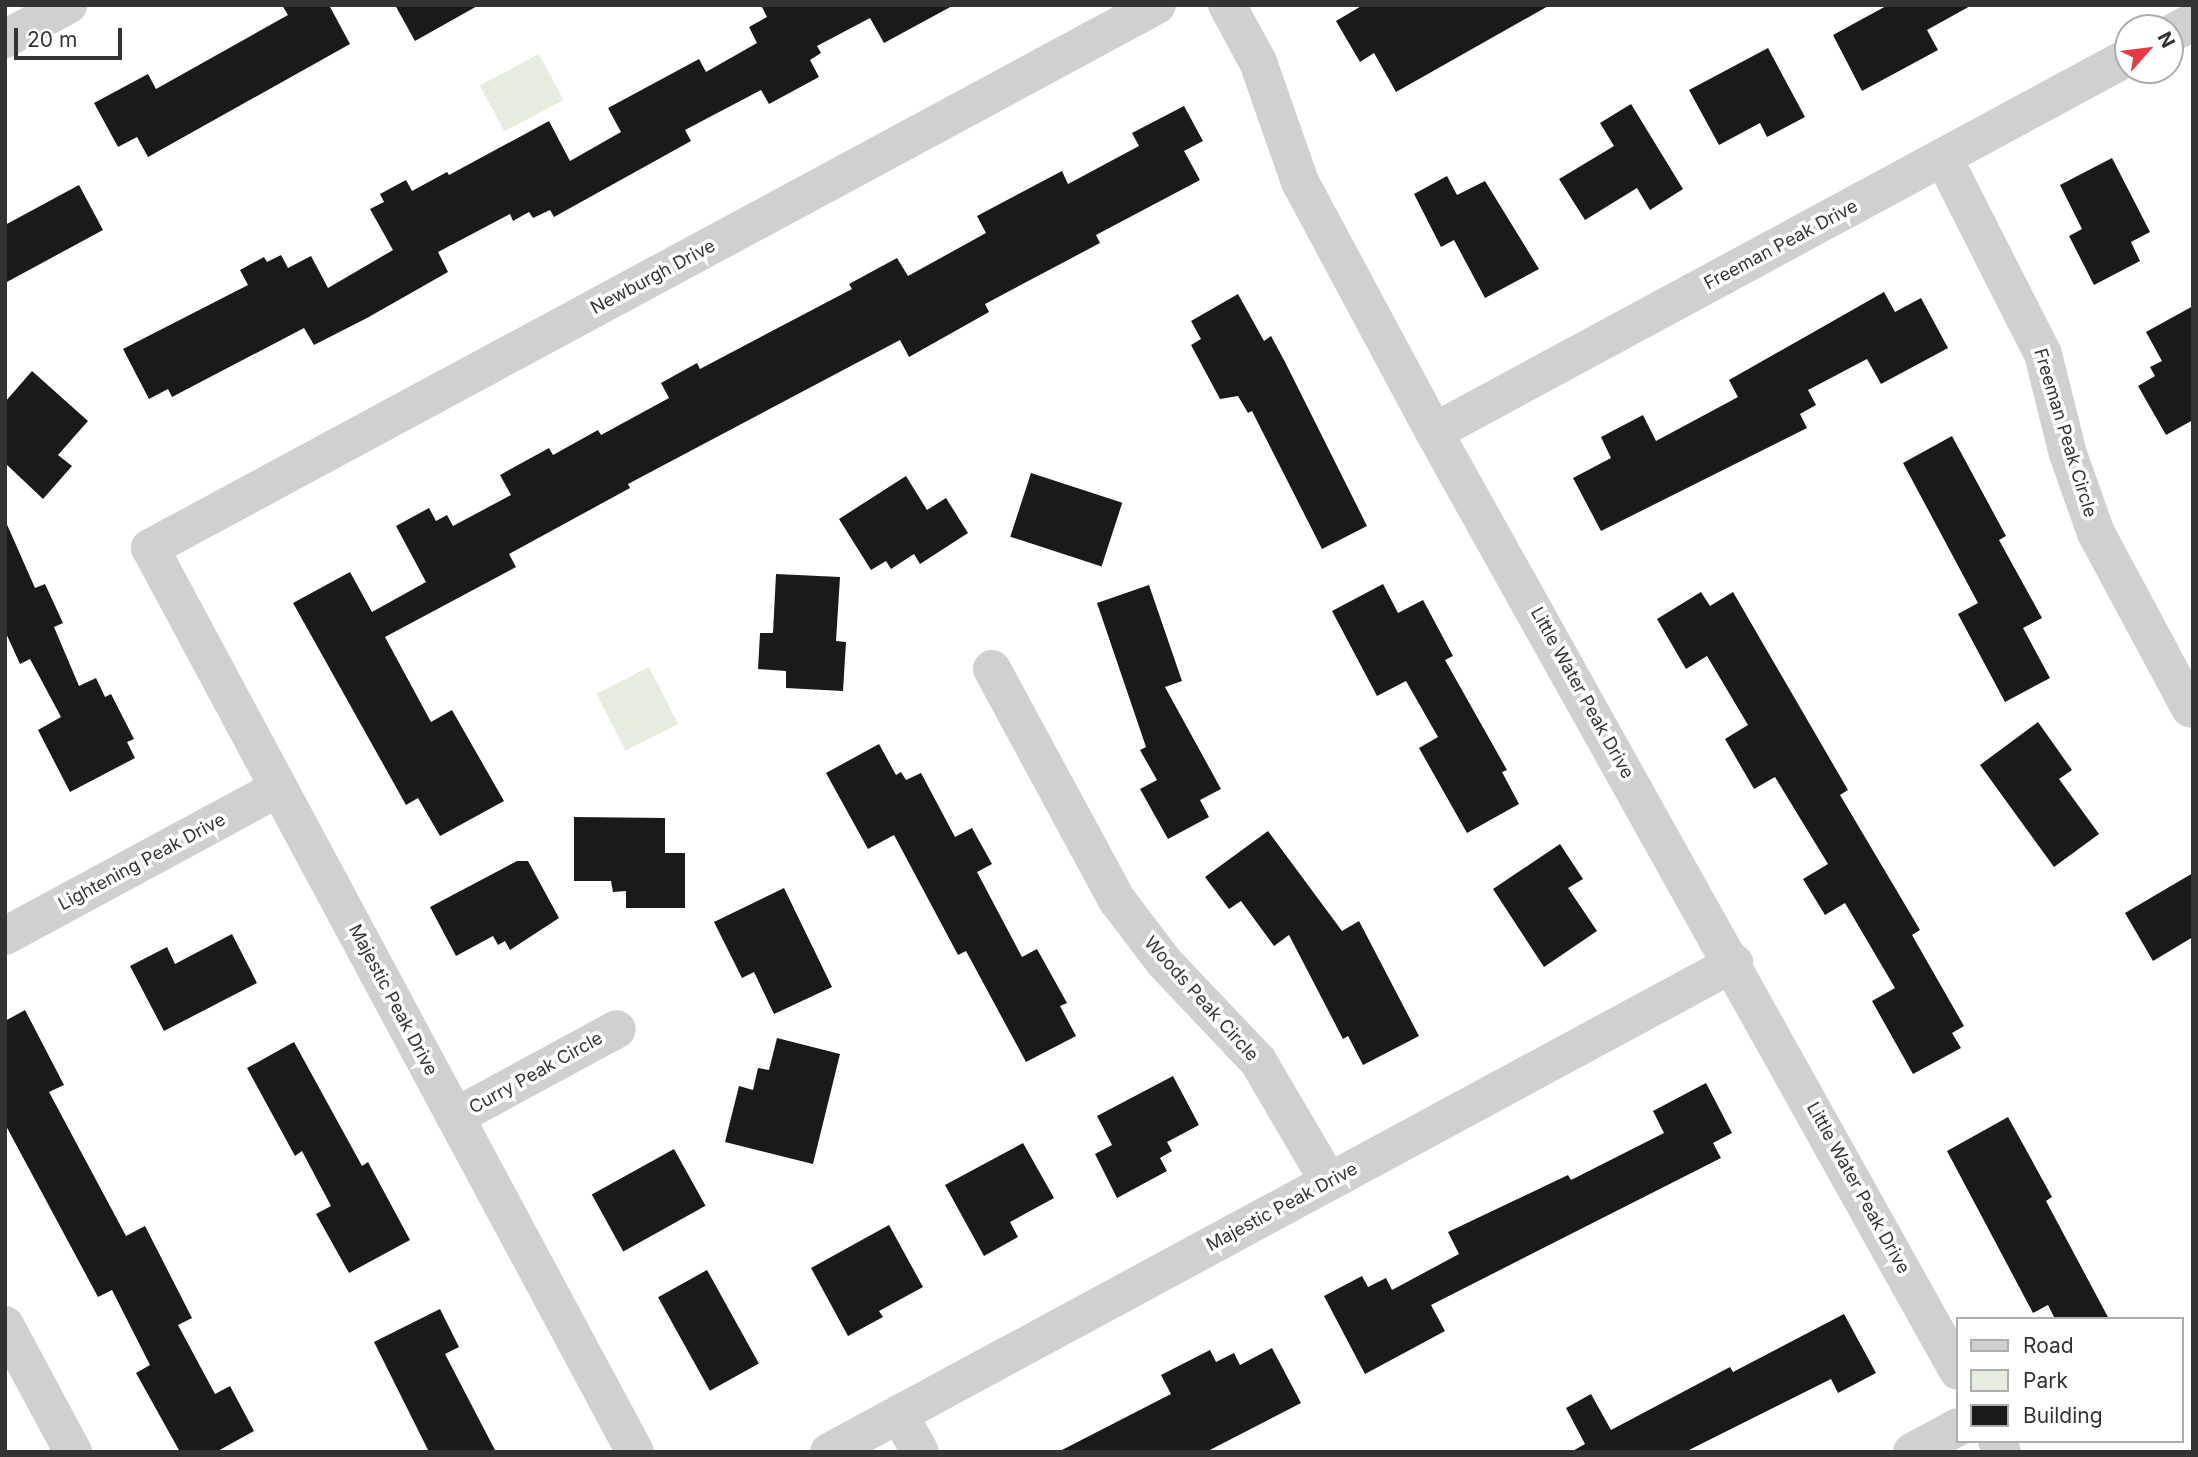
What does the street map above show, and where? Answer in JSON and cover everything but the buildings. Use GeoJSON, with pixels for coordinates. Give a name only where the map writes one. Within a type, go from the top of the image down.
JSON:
{"type":"FeatureCollection","features":[{"type":"Feature","properties":{"kind":"street"},"geometry":{"type":"LineString","coordinates":[[5,39],[68,5]]}},
{"type":"Feature","properties":{"kind":"street","name":"Newburgh Drive"},"geometry":{"type":"LineString","coordinates":[[150,548],[1157,5]]}},
{"type":"Feature","properties":{"kind":"street","name":"Little Water Peak Drive"},"geometry":{"type":"LineString","coordinates":[[1227,5],[1258,62],[1300,182],[1434,432],[1734,963],[1956,1367]]}},
{"type":"Feature","properties":{"kind":"street","name":"Freeman Peak Drive"},"geometry":{"type":"LineString","coordinates":[[1434,432],[2114,65]]}},
{"type":"Feature","properties":{"kind":"street","name":"Freeman Peak Circle"},"geometry":{"type":"LineString","coordinates":[[1943,157],[2043,354],[2068,454],[2096,533],[2190,708]]}},
{"type":"Feature","properties":{"kind":"street","name":"Majestic Peak Drive"},"geometry":{"type":"LineString","coordinates":[[150,548],[635,1452]]}},
{"type":"Feature","properties":{"kind":"street","name":"Woods Peak Circle"},"geometry":{"type":"LineString","coordinates":[[992,669],[1124,910],[1164,962],[1258,1061],[1329,1182]]}},
{"type":"Feature","properties":{"kind":"street","name":"Lightening Peak Drive"},"geometry":{"type":"LineString","coordinates":[[5,936],[279,788]]}},
{"type":"Feature","properties":{"kind":"street","name":"Majestic Peak Drive"},"geometry":{"type":"LineString","coordinates":[[829,1452],[1734,963]]}},
{"type":"Feature","properties":{"kind":"street","name":"Curry Peak Circle"},"geometry":{"type":"LineString","coordinates":[[455,1117],[617,1029]]}},
{"type":"Feature","properties":{"kind":"street"},"geometry":{"type":"LineString","coordinates":[[5,1325],[73,1452]]}},
{"type":"Feature","properties":{"kind":"street"},"geometry":{"type":"LineString","coordinates":[[899,1414],[920,1452]]}},
{"type":"Feature","properties":{"kind":"street"},"geometry":{"type":"LineString","coordinates":[[1912,1452],[1956,1428]]}},
{"type":"Feature","properties":{"kind":"green space"},"geometry":{"type":"Polygon","coordinates":[[[539,54],[563,100],[504,131],[480,85],[539,54]]]}},
{"type":"Feature","properties":{"kind":"green space"},"geometry":{"type":"Polygon","coordinates":[[[649,667],[678,724],[625,751],[596,694],[649,667]]]}}]}
